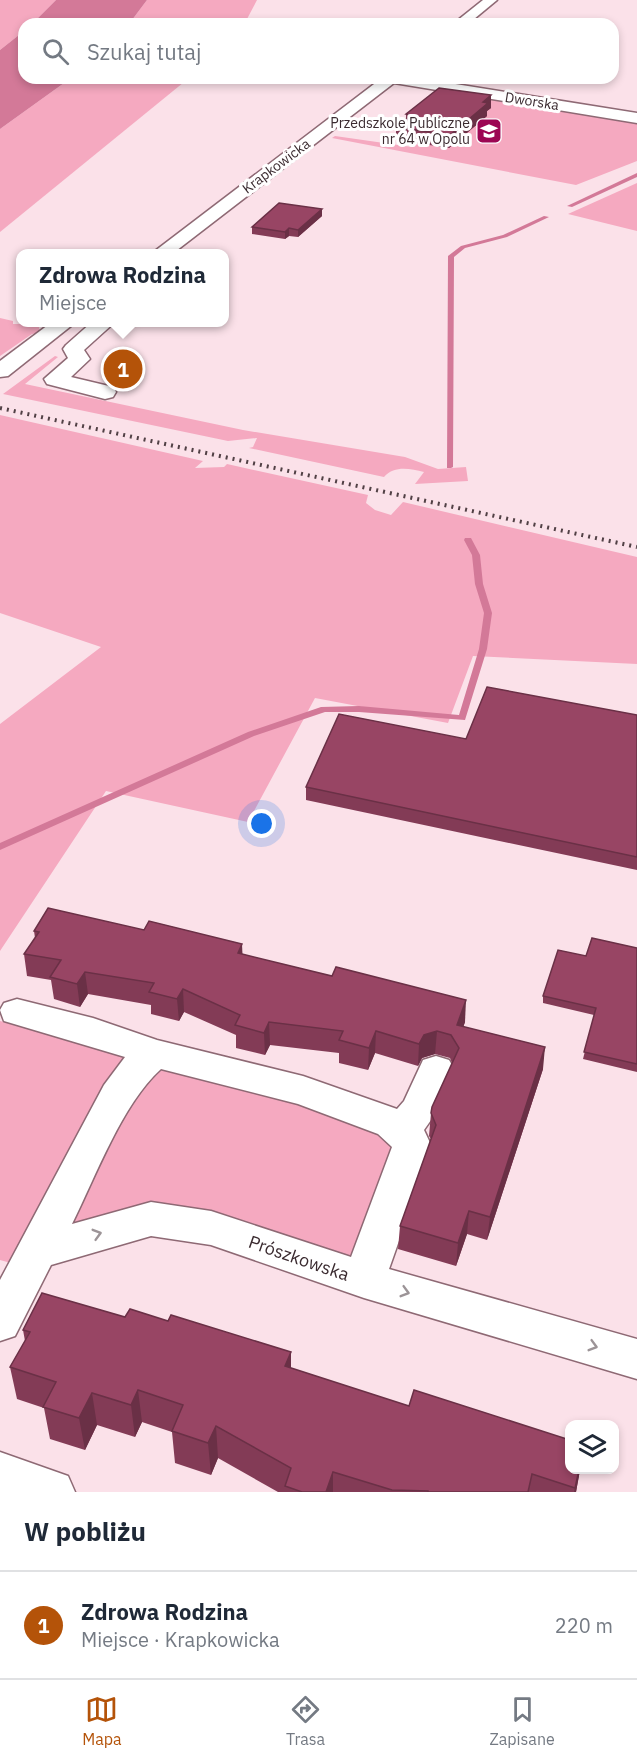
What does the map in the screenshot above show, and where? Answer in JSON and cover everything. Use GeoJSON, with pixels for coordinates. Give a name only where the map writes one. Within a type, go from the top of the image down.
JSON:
{"type":"FeatureCollection","features":[{"type":"Feature","properties":{"kind":"street"},"geometry":{"type":"LineString","coordinates":[[468,18],[491,0]]}},
{"type":"Feature","properties":{"kind":"street","name":"Krapkowicka"},"geometry":{"type":"LineString","coordinates":[[167,249],[366,105],[385,84]]}},
{"type":"Feature","properties":{"kind":"street","name":"Dworska"},"geometry":{"type":"LineString","coordinates":[[409,84],[427,90],[637,118]]}},
{"type":"Feature","properties":{"kind":"street"},"geometry":{"type":"LineString","coordinates":[[427,90],[465,101]]}},
{"type":"Feature","properties":{"kind":"street"},"geometry":{"type":"LineString","coordinates":[[0,371],[59,327]]}},
{"type":"Feature","properties":{"kind":"street"},"geometry":{"type":"LineString","coordinates":[[99,327],[73,349],[79,359],[55,379],[105,392]]}},
{"type":"Feature","properties":{"kind":"street"},"geometry":{"type":"LineString","coordinates":[[17,1012],[93,1032],[154,1053],[303,1091],[392,1123],[402,1129],[410,1138],[412,1147],[364,1280]]}},
{"type":"Feature","properties":{"kind":"street"},"geometry":{"type":"LineString","coordinates":[[0,1322],[117,1096],[133,1072],[154,1053]]}},
{"type":"Feature","properties":{"kind":"street"},"geometry":{"type":"LineString","coordinates":[[402,1129],[419,1110],[436,1070]]}},
{"type":"Feature","properties":{"kind":"street","name":"Prószkowska"},"geometry":{"type":"LineString","coordinates":[[37,1251],[151,1219],[211,1228],[364,1280],[637,1359]]}},
{"type":"Feature","properties":{"kind":"street"},"geometry":{"type":"LineString","coordinates":[[0,1475],[50,1492]]}},
{"type":"Feature","properties":{"kind":"street"},"geometry":{"type":"LineString","coordinates":[[43,1492],[50,1492]]}},
{"type":"Feature","properties":{"kind":"shaded area"},"geometry":{"type":"Polygon","coordinates":[[[0,0],[56,0],[38,18],[18,18],[18,36],[0,50],[0,0]]]}},
{"type":"Feature","properties":{"kind":"shaded area"},"geometry":{"type":"Polygon","coordinates":[[[56,0],[147,0],[134,18],[38,18],[56,0]]]}},
{"type":"Feature","properties":{"kind":"shaded area"},"geometry":{"type":"Polygon","coordinates":[[[147,0],[257,0],[248,18],[134,18],[147,0]]]}},
{"type":"Feature","properties":{"kind":"shaded area"},"geometry":{"type":"Polygon","coordinates":[[[18,36],[18,84],[63,84],[0,129],[0,50],[18,36]]]}},
{"type":"Feature","properties":{"kind":"shaded area"},"geometry":{"type":"Polygon","coordinates":[[[63,84],[182,84],[0,232],[0,129],[63,84]]]}},
{"type":"Feature","properties":{"kind":"shaded area","name":"Przedszkole Publiczne nr 64 w Opolu"},"geometry":{"type":"Polygon","coordinates":[[[438,89],[637,122],[637,161],[576,185],[332,138],[335,136],[412,147],[417,143],[444,147],[438,89]]]}},
{"type":"Feature","properties":{"kind":"shaded area"},"geometry":{"type":"Polygon","coordinates":[[[637,183],[637,231],[568,214],[637,183]]]}},
{"type":"Feature","properties":{"kind":"shaded area"},"geometry":{"type":"Polygon","coordinates":[[[0,318],[13,321],[16,327],[39,327],[40,333],[32,334],[0,356],[0,318]]]}},
{"type":"Feature","properties":{"kind":"shaded area"},"geometry":{"type":"Polygon","coordinates":[[[55,356],[58,357],[25,384],[243,430],[405,457],[438,469],[466,467],[468,481],[415,484],[424,472],[398,469],[384,477],[249,448],[253,447],[257,438],[228,441],[3,394],[55,356]]]}},
{"type":"Feature","properties":{"kind":"shaded area"},"geometry":{"type":"Polygon","coordinates":[[[0,415],[203,461],[195,468],[224,467],[227,464],[368,495],[366,503],[375,510],[391,515],[403,502],[637,557],[637,664],[473,656],[448,723],[315,698],[248,822],[106,791],[0,951],[0,724],[101,647],[0,613],[0,415]]]}},
{"type":"Feature","properties":{"kind":"shaded area"},"geometry":{"type":"Polygon","coordinates":[[[0,1021],[143,1057],[177,1073],[392,1123],[402,1129],[364,1280],[151,1219],[29,1268],[0,1260],[0,1021]]]}},
{"type":"Feature","properties":{"kind":"building"},"geometry":{"type":"Polygon","coordinates":[[[439,88],[491,95],[483,102],[488,103],[450,135],[396,127],[411,115],[406,114],[439,88]]]}},
{"type":"Feature","properties":{"kind":"building"},"geometry":{"type":"Polygon","coordinates":[[[279,203],[322,209],[298,230],[289,228],[285,232],[252,227],[279,203]]]}},
{"type":"Feature","properties":{"kind":"building"},"geometry":{"type":"Polygon","coordinates":[[[487,687],[637,715],[637,857],[306,787],[339,714],[466,739],[487,687]]]}},
{"type":"Feature","properties":{"kind":"building"},"geometry":{"type":"Polygon","coordinates":[[[48,908],[144,930],[149,921],[242,944],[238,953],[332,976],[336,967],[466,1000],[457,1025],[545,1047],[490,1217],[469,1211],[458,1243],[400,1226],[436,1125],[431,1113],[432,1107],[459,1048],[451,1035],[437,1031],[424,1035],[419,1044],[376,1031],[369,1048],[339,1040],[343,1031],[269,1022],[264,1033],[235,1025],[240,1015],[183,989],[177,999],[149,992],[154,983],[85,972],[77,984],[50,977],[61,960],[24,954],[39,932],[34,931],[48,908]]]}},
{"type":"Feature","properties":{"kind":"building"},"geometry":{"type":"Polygon","coordinates":[[[592,938],[637,948],[637,1064],[584,1052],[596,1008],[543,996],[558,950],[586,956],[592,938]]]}},
{"type":"Feature","properties":{"kind":"building"},"geometry":{"type":"Polygon","coordinates":[[[42,1293],[125,1317],[130,1309],[168,1321],[171,1315],[291,1352],[285,1366],[409,1406],[414,1390],[565,1438],[565,1474],[578,1474],[575,1488],[532,1474],[528,1492],[392,1490],[333,1472],[326,1492],[302,1492],[285,1486],[291,1468],[216,1426],[208,1443],[172,1431],[183,1405],[138,1390],[131,1405],[92,1393],[79,1418],[43,1407],[56,1382],[10,1367],[30,1332],[23,1330],[42,1293]]]}},
{"type":"Feature","properties":{"kind":"waterway"},"geometry":{"type":"LineString","coordinates":[[570,206],[637,175]]}},
{"type":"Feature","properties":{"kind":"waterway"},"geometry":{"type":"LineString","coordinates":[[449,467],[451,256],[463,247],[505,236],[546,217]]}},
{"type":"Feature","properties":{"kind":"waterway"},"geometry":{"type":"LineString","coordinates":[[0,847],[251,734],[324,709],[359,709],[462,718],[483,649],[488,613],[479,584],[476,555],[468,540]]}},
{"type":"Feature","properties":{"kind":"railway"},"geometry":{"type":"LineString","coordinates":[[0,408],[637,547]]}},
{"type":"Feature","properties":{"kind":"place","name":"Przedszkole Publiczne nr 64 w Opolu"},"geometry":{"type":"Point","coordinates":[489,131]}},
{"type":"Feature","properties":{"kind":"place","name":"Zdrowa Rodzina"},"geometry":{"type":"Point","coordinates":[123,369]}}]}
